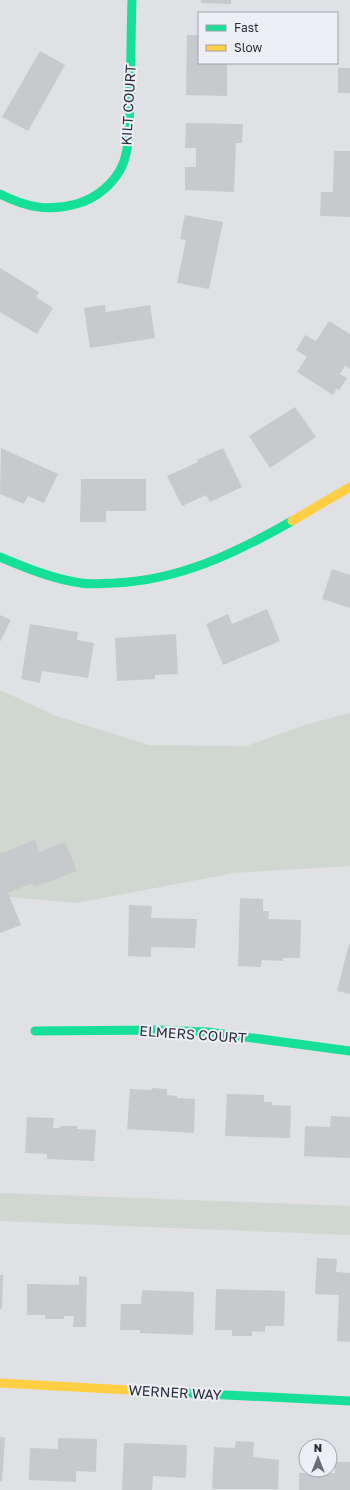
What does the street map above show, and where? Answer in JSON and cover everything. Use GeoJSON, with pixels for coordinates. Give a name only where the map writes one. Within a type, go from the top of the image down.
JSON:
{"type":"FeatureCollection","features":[{"type":"Feature","properties":{"kind":"street","name":"KILT COURT"},"geometry":{"type":"LineString","coordinates":[[0,194],[27,206],[49,210],[71,207],[92,199],[109,184],[121,168],[127,147],[129,127],[132,0]]}},
{"type":"Feature","properties":{"kind":"street"},"geometry":{"type":"LineString","coordinates":[[0,557],[47,575],[82,583],[117,584],[150,581],[190,570],[241,549],[350,487]]}},
{"type":"Feature","properties":{"kind":"street","name":"ELMERS COURT"},"geometry":{"type":"LineString","coordinates":[[35,1031],[159,1030],[208,1032],[350,1051]]}},
{"type":"Feature","properties":{"kind":"street","name":"WERNER WAY"},"geometry":{"type":"LineString","coordinates":[[0,1383],[350,1401]]}},
{"type":"Feature","properties":{"kind":"shaded area"},"geometry":{"type":"Polygon","coordinates":[[[0,690],[56,716],[149,745],[246,746],[305,725],[350,713],[350,866],[234,873],[76,903],[0,896],[0,690]]]}},
{"type":"Feature","properties":{"kind":"shaded area"},"geometry":{"type":"Polygon","coordinates":[[[0,1193],[350,1206],[350,1235],[0,1221],[0,1193]]]}},
{"type":"Feature","properties":{"kind":"building"},"geometry":{"type":"Polygon","coordinates":[[[201,0],[231,0],[231,4],[201,3],[201,0]]]}},
{"type":"Feature","properties":{"kind":"building"},"geometry":{"type":"Polygon","coordinates":[[[187,35],[198,35],[198,64],[227,64],[227,96],[186,95],[187,35]]]}},
{"type":"Feature","properties":{"kind":"building"},"geometry":{"type":"Polygon","coordinates":[[[40,51],[65,65],[28,131],[2,117],[40,51]]]}},
{"type":"Feature","properties":{"kind":"building"},"geometry":{"type":"Polygon","coordinates":[[[338,68],[350,68],[350,93],[338,93],[338,68]]]}},
{"type":"Feature","properties":{"kind":"building"},"geometry":{"type":"Polygon","coordinates":[[[186,123],[243,124],[242,143],[236,143],[234,192],[185,190],[185,167],[196,167],[196,148],[185,148],[186,123]]]}},
{"type":"Feature","properties":{"kind":"building"},"geometry":{"type":"Polygon","coordinates":[[[334,151],[350,151],[350,217],[320,216],[321,192],[333,192],[334,151]]]}},
{"type":"Feature","properties":{"kind":"building"},"geometry":{"type":"Polygon","coordinates":[[[185,215],[223,222],[209,289],[177,283],[186,240],[180,239],[185,215]]]}},
{"type":"Feature","properties":{"kind":"building"},"geometry":{"type":"Polygon","coordinates":[[[0,268],[39,292],[36,297],[53,308],[37,334],[0,312],[0,268]]]}},
{"type":"Feature","properties":{"kind":"building"},"geometry":{"type":"Polygon","coordinates":[[[105,305],[106,312],[150,305],[155,338],[90,348],[84,308],[105,305]]]}},
{"type":"Feature","properties":{"kind":"building"},"geometry":{"type":"Polygon","coordinates":[[[329,321],[350,334],[350,369],[345,366],[340,374],[347,378],[339,390],[337,388],[333,395],[297,372],[307,357],[296,350],[305,335],[316,341],[329,321]]]}},
{"type":"Feature","properties":{"kind":"building"},"geometry":{"type":"Polygon","coordinates":[[[295,407],[316,437],[270,468],[249,436],[295,407]]]}},
{"type":"Feature","properties":{"kind":"building"},"geometry":{"type":"Polygon","coordinates":[[[1,448],[58,474],[44,503],[28,496],[24,504],[0,494],[1,448]]]}},
{"type":"Feature","properties":{"kind":"building"},"geometry":{"type":"Polygon","coordinates":[[[223,448],[242,487],[210,502],[206,495],[182,506],[167,476],[198,462],[197,460],[223,448]]]}},
{"type":"Feature","properties":{"kind":"building"},"geometry":{"type":"Polygon","coordinates":[[[81,479],[146,479],[146,511],[106,511],[106,522],[80,522],[81,479]]]}},
{"type":"Feature","properties":{"kind":"building"},"geometry":{"type":"Polygon","coordinates":[[[332,569],[350,575],[350,608],[322,599],[332,569]]]}},
{"type":"Feature","properties":{"kind":"building"},"geometry":{"type":"Polygon","coordinates":[[[267,609],[280,641],[223,665],[206,624],[228,614],[232,624],[267,609]]]}},
{"type":"Feature","properties":{"kind":"building"},"geometry":{"type":"Polygon","coordinates":[[[0,615],[11,620],[0,642],[0,615]]]}},
{"type":"Feature","properties":{"kind":"building"},"geometry":{"type":"Polygon","coordinates":[[[30,624],[78,632],[77,640],[94,643],[88,678],[42,671],[40,683],[21,679],[30,624]]]}},
{"type":"Feature","properties":{"kind":"building"},"geometry":{"type":"Polygon","coordinates":[[[176,634],[178,674],[155,675],[155,679],[117,681],[115,638],[176,634]]]}},
{"type":"Feature","properties":{"kind":"building"},"geometry":{"type":"Polygon","coordinates":[[[35,840],[39,852],[65,842],[77,871],[34,887],[32,883],[8,893],[21,925],[0,933],[0,854],[35,840]]]}},
{"type":"Feature","properties":{"kind":"building"},"geometry":{"type":"Polygon","coordinates":[[[240,898],[263,899],[263,911],[269,911],[268,919],[301,920],[300,958],[283,958],[283,961],[262,960],[261,967],[238,966],[240,898]]]}},
{"type":"Feature","properties":{"kind":"building"},"geometry":{"type":"Polygon","coordinates":[[[129,905],[152,906],[151,918],[197,919],[195,948],[151,947],[151,957],[128,956],[129,905]]]}},
{"type":"Feature","properties":{"kind":"building"},"geometry":{"type":"Polygon","coordinates":[[[350,944],[350,994],[337,991],[350,944]]]}},
{"type":"Feature","properties":{"kind":"building"},"geometry":{"type":"Polygon","coordinates":[[[152,1088],[167,1089],[167,1095],[177,1096],[177,1098],[195,1099],[194,1133],[127,1129],[130,1089],[152,1090],[152,1088]]]}},
{"type":"Feature","properties":{"kind":"building"},"geometry":{"type":"Polygon","coordinates":[[[227,1094],[264,1095],[264,1102],[272,1102],[272,1105],[291,1106],[290,1138],[225,1136],[227,1094]]]}},
{"type":"Feature","properties":{"kind":"building"},"geometry":{"type":"Polygon","coordinates":[[[331,1116],[350,1117],[350,1158],[304,1156],[305,1126],[330,1127],[331,1116]]]}},
{"type":"Feature","properties":{"kind":"building"},"geometry":{"type":"Polygon","coordinates":[[[27,1117],[54,1118],[53,1128],[60,1128],[61,1126],[77,1126],[77,1129],[96,1130],[94,1161],[47,1159],[47,1154],[25,1153],[27,1117]]]}},
{"type":"Feature","properties":{"kind":"building"},"geometry":{"type":"Polygon","coordinates":[[[317,1258],[337,1259],[336,1272],[350,1273],[350,1342],[337,1341],[339,1295],[315,1294],[317,1258]]]}},
{"type":"Feature","properties":{"kind":"building"},"geometry":{"type":"Polygon","coordinates":[[[0,1275],[3,1275],[2,1309],[0,1309],[0,1275]]]}},
{"type":"Feature","properties":{"kind":"building"},"geometry":{"type":"Polygon","coordinates":[[[79,1276],[87,1277],[86,1327],[73,1327],[74,1316],[64,1316],[64,1319],[45,1319],[45,1315],[27,1315],[27,1284],[79,1285],[79,1276]]]}},
{"type":"Feature","properties":{"kind":"building"},"geometry":{"type":"Polygon","coordinates":[[[216,1289],[285,1291],[284,1326],[265,1326],[265,1332],[252,1331],[252,1336],[232,1336],[232,1330],[215,1330],[216,1289]]]}},
{"type":"Feature","properties":{"kind":"building"},"geometry":{"type":"Polygon","coordinates":[[[142,1290],[194,1292],[193,1335],[140,1333],[140,1330],[120,1330],[121,1304],[141,1304],[142,1290]]]}},
{"type":"Feature","properties":{"kind":"building"},"geometry":{"type":"Polygon","coordinates":[[[0,1437],[5,1438],[2,1481],[0,1481],[0,1437]]]}},
{"type":"Feature","properties":{"kind":"building"},"geometry":{"type":"Polygon","coordinates":[[[58,1438],[97,1439],[96,1472],[76,1471],[76,1482],[29,1480],[30,1448],[58,1449],[58,1438]]]}},
{"type":"Feature","properties":{"kind":"building"},"geometry":{"type":"Polygon","coordinates":[[[236,1441],[254,1442],[253,1457],[279,1460],[278,1489],[212,1489],[214,1447],[235,1448],[236,1441]]]}},
{"type":"Feature","properties":{"kind":"building"},"geometry":{"type":"Polygon","coordinates":[[[124,1443],[187,1445],[186,1478],[153,1476],[152,1490],[122,1490],[124,1443]]]}},
{"type":"Feature","properties":{"kind":"building"},"geometry":{"type":"Polygon","coordinates":[[[338,1462],[350,1462],[350,1490],[299,1490],[299,1478],[338,1478],[338,1462]]]}},
{"type":"Feature","properties":{"kind":"traffic: fast"},"geometry":{"type":"LineString","coordinates":[[0,194],[28,205],[56,208],[83,202],[98,194],[110,184],[120,171],[126,156],[128,139],[132,0]]}},
{"type":"Feature","properties":{"kind":"traffic: fast"},"geometry":{"type":"LineString","coordinates":[[0,557],[50,576],[81,583],[98,584],[139,581],[185,571],[207,563],[250,544],[292,521]]}},
{"type":"Feature","properties":{"kind":"traffic: fast"},"geometry":{"type":"LineString","coordinates":[[35,1031],[159,1030],[208,1032],[350,1051]]}},
{"type":"Feature","properties":{"kind":"traffic: fast"},"geometry":{"type":"LineString","coordinates":[[166,1392],[350,1401]]}},
{"type":"Feature","properties":{"kind":"traffic: slow"},"geometry":{"type":"LineString","coordinates":[[292,521],[350,487]]}},
{"type":"Feature","properties":{"kind":"traffic: slow"},"geometry":{"type":"LineString","coordinates":[[0,1383],[166,1392]]}}]}
